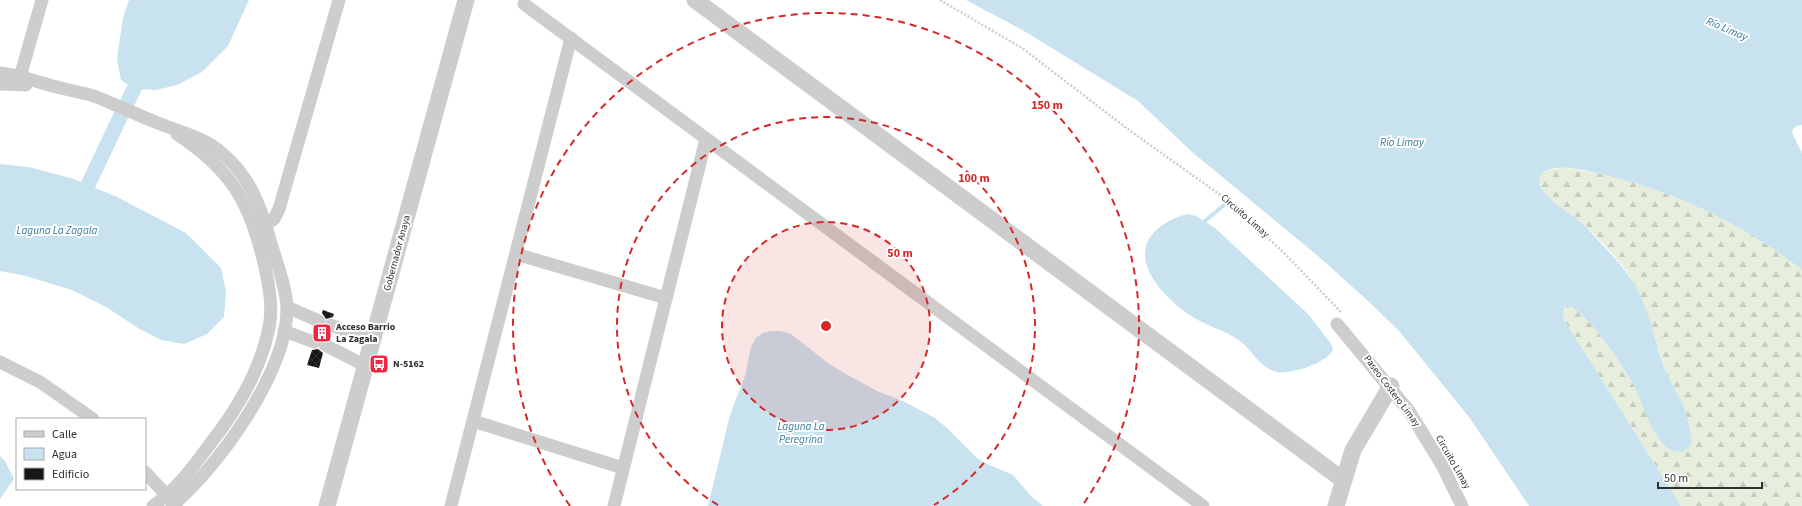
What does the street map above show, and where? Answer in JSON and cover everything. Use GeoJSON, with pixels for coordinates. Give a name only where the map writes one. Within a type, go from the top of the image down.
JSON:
{"type":"FeatureCollection","features":[{"type":"Feature","properties":{"kind":"street"},"geometry":{"type":"LineString","coordinates":[[19,80],[42,0]]}},
{"type":"Feature","properties":{"kind":"street"},"geometry":{"type":"LineString","coordinates":[[261,229],[274,219],[279,209],[339,0]]}},
{"type":"Feature","properties":{"kind":"street","name":"Gobernador Anaya"},"geometry":{"type":"LineString","coordinates":[[328,506],[466,0]]}},
{"type":"Feature","properties":{"kind":"street"},"geometry":{"type":"LineString","coordinates":[[696,0],[1343,480]]}},
{"type":"Feature","properties":{"kind":"street"},"geometry":{"type":"LineString","coordinates":[[524,4],[1203,506]]}},
{"type":"Feature","properties":{"kind":"street"},"geometry":{"type":"LineString","coordinates":[[451,506],[571,38]]}},
{"type":"Feature","properties":{"kind":"street"},"geometry":{"type":"LineString","coordinates":[[0,72],[19,80],[54,86],[93,96],[164,125],[202,152],[219,167],[231,182],[261,229],[287,307],[284,331],[273,366],[248,412],[226,445],[198,481],[172,503],[153,506]]}},
{"type":"Feature","properties":{"kind":"street"},"geometry":{"type":"LineString","coordinates":[[0,84],[19,80]]}},
{"type":"Feature","properties":{"kind":"street"},"geometry":{"type":"LineString","coordinates":[[614,506],[706,139]]}},
{"type":"Feature","properties":{"kind":"street"},"geometry":{"type":"LineString","coordinates":[[172,503],[182,481],[229,418],[248,384],[264,346],[269,330],[270,296],[261,229]]}},
{"type":"Feature","properties":{"kind":"street"},"geometry":{"type":"LineString","coordinates":[[516,254],[666,298]]}},
{"type":"Feature","properties":{"kind":"street"},"geometry":{"type":"LineString","coordinates":[[287,307],[372,342]]}},
{"type":"Feature","properties":{"kind":"street","name":"Paseo Costero Limay"},"geometry":{"type":"LineString","coordinates":[[1340,318],[1409,410],[1425,436],[1462,506]]}},
{"type":"Feature","properties":{"kind":"street"},"geometry":{"type":"LineString","coordinates":[[284,331],[319,344],[366,366]]}},
{"type":"Feature","properties":{"kind":"street"},"geometry":{"type":"LineString","coordinates":[[0,362],[40,382],[92,418]]}},
{"type":"Feature","properties":{"kind":"street"},"geometry":{"type":"LineString","coordinates":[[1336,506],[1353,450],[1391,386]]}},
{"type":"Feature","properties":{"kind":"street"},"geometry":{"type":"LineString","coordinates":[[473,421],[623,468]]}},
{"type":"Feature","properties":{"kind":"street"},"geometry":{"type":"LineString","coordinates":[[146,473],[172,503]]}},
{"type":"Feature","properties":{"kind":"path","name":"Circuito Limay"},"geometry":{"type":"LineString","coordinates":[[940,0],[1022,48],[1129,130],[1226,198],[1284,252],[1340,318]]}},
{"type":"Feature","properties":{"kind":"green space"},"geometry":{"type":"Polygon","coordinates":[[[1564,168],[1587,171],[1633,182],[1678,198],[1722,218],[1758,237],[1802,270],[1802,506],[1681,506],[1563,318],[1563,311],[1567,305],[1585,317],[1594,327],[1632,382],[1649,421],[1668,377],[1649,320],[1638,292],[1623,267],[1587,227],[1557,205],[1541,189],[1539,178],[1543,172],[1551,169],[1564,168]]]}},
{"type":"Feature","properties":{"kind":"water"},"geometry":{"type":"Polygon","coordinates":[[[129,0],[249,0],[228,46],[202,72],[177,85],[156,90],[134,89],[121,80],[117,59],[123,18],[129,0]]]}},
{"type":"Feature","properties":{"kind":"water","name":"Río Limay"},"geometry":{"type":"Polygon","coordinates":[[[966,0],[1802,0],[1802,125],[1795,127],[1792,133],[1802,153],[1802,270],[1761,241],[1718,216],[1648,187],[1580,169],[1556,168],[1546,171],[1540,176],[1539,182],[1547,196],[1582,223],[1592,233],[1620,264],[1639,292],[1668,377],[1685,410],[1692,442],[1687,449],[1681,452],[1670,450],[1662,443],[1652,427],[1632,382],[1612,351],[1594,327],[1575,309],[1567,305],[1563,311],[1563,318],[1681,506],[1529,506],[1469,417],[1399,331],[1367,300],[1318,256],[1192,152],[1138,101],[1024,31],[966,0]]]}},
{"type":"Feature","properties":{"kind":"water","name":"Laguna La Zagala"},"geometry":{"type":"Polygon","coordinates":[[[0,164],[29,167],[74,179],[117,197],[186,233],[221,268],[226,292],[224,317],[207,334],[184,344],[161,340],[138,328],[106,307],[72,290],[26,276],[0,271],[0,164]]]}},
{"type":"Feature","properties":{"kind":"water"},"geometry":{"type":"Polygon","coordinates":[[[1188,214],[1196,216],[1215,228],[1308,314],[1332,345],[1333,350],[1329,355],[1308,367],[1299,370],[1290,372],[1276,372],[1270,370],[1261,363],[1240,341],[1191,316],[1164,294],[1156,284],[1146,263],[1145,252],[1148,241],[1155,231],[1165,223],[1188,214]]]}},
{"type":"Feature","properties":{"kind":"water","name":"Laguna La Peregrina"},"geometry":{"type":"Polygon","coordinates":[[[781,331],[791,334],[828,363],[846,374],[877,391],[903,401],[935,418],[977,458],[1013,475],[1031,496],[1043,506],[708,506],[730,415],[745,376],[751,347],[756,338],[763,333],[781,331]]]}},
{"type":"Feature","properties":{"kind":"water"},"geometry":{"type":"Polygon","coordinates":[[[0,456],[5,461],[14,479],[0,499],[0,456]]]}},
{"type":"Feature","properties":{"kind":"building"},"geometry":{"type":"Polygon","coordinates":[[[323,310],[334,314],[333,317],[326,319],[322,313],[323,310]]]}},
{"type":"Feature","properties":{"kind":"building"},"geometry":{"type":"Polygon","coordinates":[[[324,327],[329,333],[327,338],[321,338],[316,334],[317,329],[324,327]]]}},
{"type":"Feature","properties":{"kind":"building"},"geometry":{"type":"Polygon","coordinates":[[[318,349],[323,353],[319,368],[307,365],[312,350],[318,349]]]}},
{"type":"Feature","properties":{"kind":"waterway"},"geometry":{"type":"LineString","coordinates":[[127,103],[134,89]]}},
{"type":"Feature","properties":{"kind":"waterway"},"geometry":{"type":"LineString","coordinates":[[88,185],[122,113]]}},
{"type":"Feature","properties":{"kind":"waterway"},"geometry":{"type":"LineString","coordinates":[[1205,221],[1224,205]]}},
{"type":"Feature","properties":{"kind":"place","name":"Acceso Barrio La Zagala"},"geometry":{"type":"Point","coordinates":[322,333]}},
{"type":"Feature","properties":{"kind":"place","name":"N-5162"},"geometry":{"type":"Point","coordinates":[379,364]}}]}
